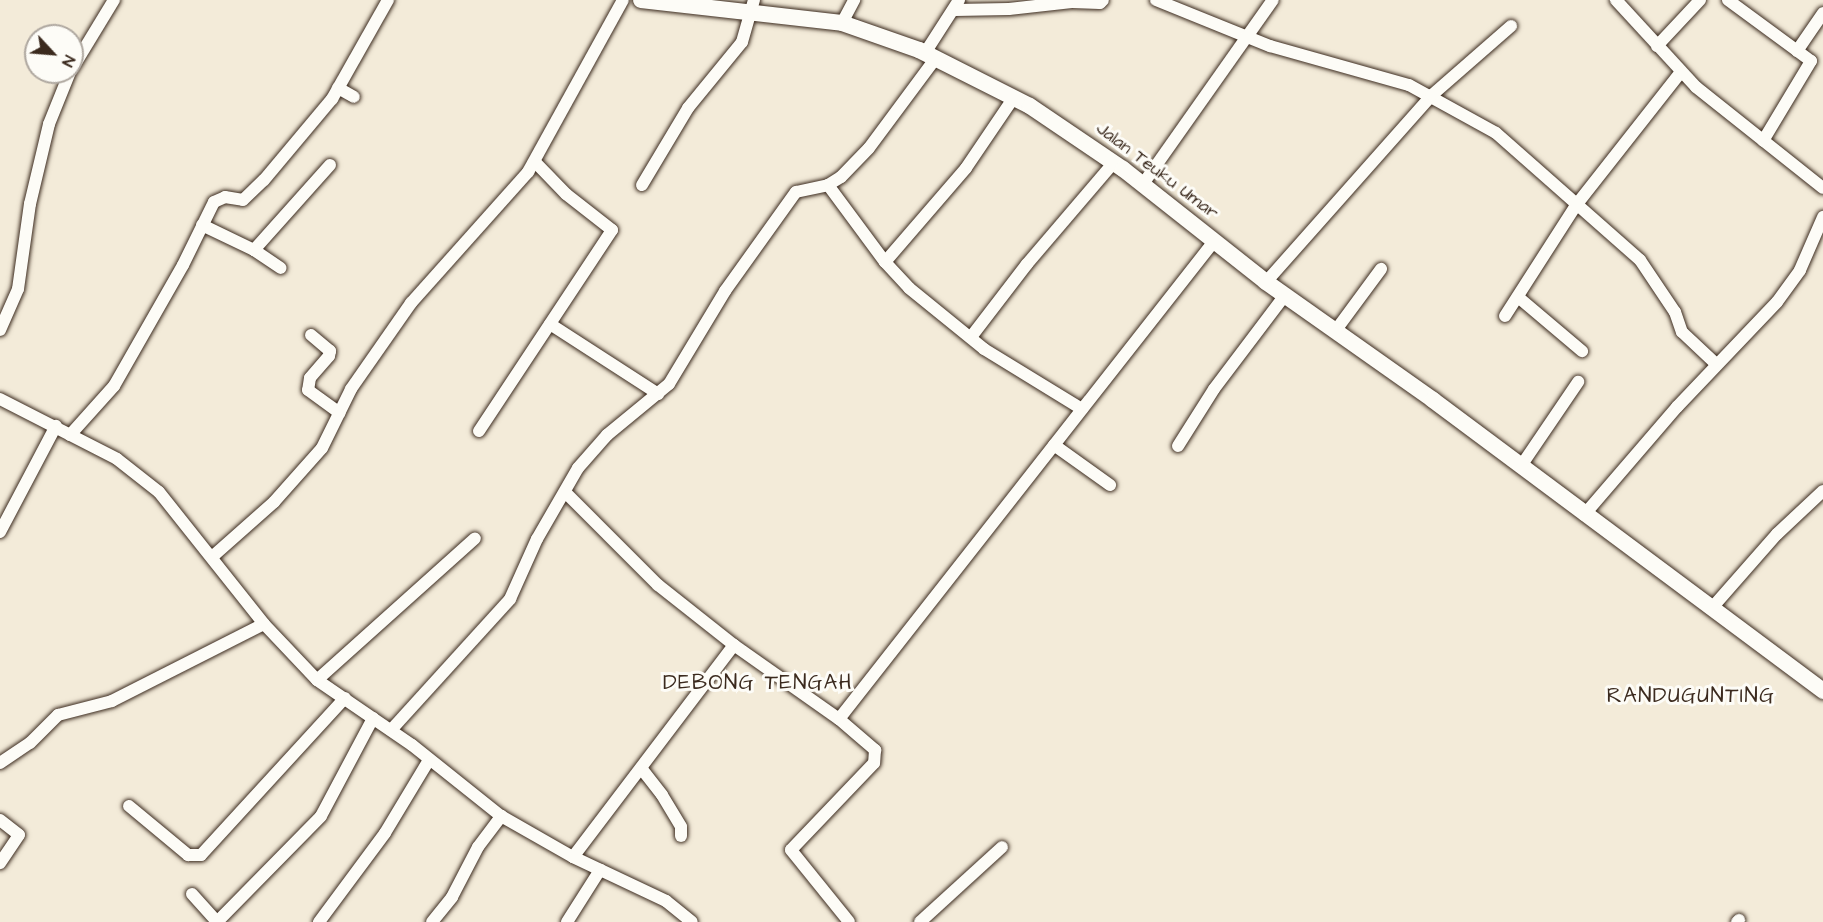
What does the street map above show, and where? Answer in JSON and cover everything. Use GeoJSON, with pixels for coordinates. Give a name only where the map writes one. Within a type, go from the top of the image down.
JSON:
{"type":"FeatureCollection","features":[{"type":"Feature","properties":{"kind":"main road","name":"Jalan Teuku Umar"},"geometry":{"type":"LineString","coordinates":[[641,0],[753,6],[842,23],[930,56],[1014,97],[1114,162],[1266,282],[1336,330],[1823,691]]}},
{"type":"Feature","properties":{"kind":"street"},"geometry":{"type":"LineString","coordinates":[[84,49],[114,0]]}},
{"type":"Feature","properties":{"kind":"street"},"geometry":{"type":"LineString","coordinates":[[70,435],[114,386],[218,198],[248,198],[338,88],[388,0]]}},
{"type":"Feature","properties":{"kind":"street"},"geometry":{"type":"LineString","coordinates":[[212,557],[274,502],[322,448],[351,389],[411,303],[535,162],[550,127],[623,0]]}},
{"type":"Feature","properties":{"kind":"street"},"geometry":{"type":"LineString","coordinates":[[842,23],[854,0]]}},
{"type":"Feature","properties":{"kind":"street"},"geometry":{"type":"LineString","coordinates":[[391,730],[510,599],[537,539],[566,493],[578,468],[607,435],[658,394],[682,366],[725,291],[795,192],[828,185],[869,148],[930,56],[957,5],[1009,9],[1072,2],[1100,3],[1103,0]]}},
{"type":"Feature","properties":{"kind":"street"},"geometry":{"type":"LineString","coordinates":[[1156,0],[1244,36],[1432,95],[1503,138],[1640,260],[1676,312],[1682,332],[1716,364]]}},
{"type":"Feature","properties":{"kind":"street"},"geometry":{"type":"LineString","coordinates":[[1143,184],[1244,36],[1273,0]]}},
{"type":"Feature","properties":{"kind":"street"},"geometry":{"type":"LineString","coordinates":[[1616,0],[1681,72],[1823,188]]}},
{"type":"Feature","properties":{"kind":"street"},"geometry":{"type":"LineString","coordinates":[[1657,46],[1700,0]]}},
{"type":"Feature","properties":{"kind":"street"},"geometry":{"type":"LineString","coordinates":[[1728,0],[1811,64],[1763,141]]}},
{"type":"Feature","properties":{"kind":"street"},"geometry":{"type":"LineString","coordinates":[[642,185],[688,108],[742,42],[753,6]]}},
{"type":"Feature","properties":{"kind":"street"},"geometry":{"type":"LineString","coordinates":[[1797,51],[1823,13]]}},
{"type":"Feature","properties":{"kind":"street"},"geometry":{"type":"LineString","coordinates":[[1266,282],[1432,95],[1511,27]]}},
{"type":"Feature","properties":{"kind":"street"},"geometry":{"type":"LineString","coordinates":[[1505,316],[1577,204],[1681,72]]}},
{"type":"Feature","properties":{"kind":"street"},"geometry":{"type":"LineString","coordinates":[[0,330],[18,289],[30,204],[49,124],[65,84]]}},
{"type":"Feature","properties":{"kind":"street"},"geometry":{"type":"LineString","coordinates":[[338,88],[354,97]]}},
{"type":"Feature","properties":{"kind":"street"},"geometry":{"type":"LineString","coordinates":[[885,262],[966,168],[1014,97]]}},
{"type":"Feature","properties":{"kind":"street"},"geometry":{"type":"LineString","coordinates":[[479,431],[612,230],[566,194],[535,162]]}},
{"type":"Feature","properties":{"kind":"street"},"geometry":{"type":"LineString","coordinates":[[971,337],[1027,264],[1114,162]]}},
{"type":"Feature","properties":{"kind":"street"},"geometry":{"type":"LineString","coordinates":[[254,250],[330,165]]}},
{"type":"Feature","properties":{"kind":"street"},"geometry":{"type":"LineString","coordinates":[[828,185],[885,262],[909,288],[1001,361],[1082,409]]}},
{"type":"Feature","properties":{"kind":"street"},"geometry":{"type":"LineString","coordinates":[[1584,515],[1716,364],[1777,302],[1800,270],[1823,217]]}},
{"type":"Feature","properties":{"kind":"street"},"geometry":{"type":"LineString","coordinates":[[202,225],[254,250],[282,268]]}},
{"type":"Feature","properties":{"kind":"street"},"geometry":{"type":"LineString","coordinates":[[839,719],[1215,240]]}},
{"type":"Feature","properties":{"kind":"street"},"geometry":{"type":"LineString","coordinates":[[1336,330],[1381,269]]}},
{"type":"Feature","properties":{"kind":"street"},"geometry":{"type":"LineString","coordinates":[[1178,446],[1214,389],[1285,295]]}},
{"type":"Feature","properties":{"kind":"street"},"geometry":{"type":"LineString","coordinates":[[1518,297],[1582,351]]}},
{"type":"Feature","properties":{"kind":"street"},"geometry":{"type":"LineString","coordinates":[[550,324],[658,394]]}},
{"type":"Feature","properties":{"kind":"street"},"geometry":{"type":"LineString","coordinates":[[311,335],[330,351],[329,356],[310,378],[308,390],[340,413]]}},
{"type":"Feature","properties":{"kind":"street"},"geometry":{"type":"LineString","coordinates":[[1521,466],[1578,382]]}},
{"type":"Feature","properties":{"kind":"street"},"geometry":{"type":"LineString","coordinates":[[0,399],[117,459],[159,492],[264,624],[317,680],[391,730],[501,816],[573,857],[666,901],[692,922]]}},
{"type":"Feature","properties":{"kind":"street"},"geometry":{"type":"LineString","coordinates":[[0,532],[56,426]]}},
{"type":"Feature","properties":{"kind":"street"},"geometry":{"type":"LineString","coordinates":[[1054,445],[1110,485]]}},
{"type":"Feature","properties":{"kind":"street"},"geometry":{"type":"LineString","coordinates":[[1711,609],[1777,534],[1823,491]]}},
{"type":"Feature","properties":{"kind":"street"},"geometry":{"type":"LineString","coordinates":[[566,493],[623,553],[734,645],[839,719],[875,750],[874,763],[791,850],[849,922]]}},
{"type":"Feature","properties":{"kind":"street"},"geometry":{"type":"LineString","coordinates":[[317,680],[475,538]]}},
{"type":"Feature","properties":{"kind":"street"},"geometry":{"type":"LineString","coordinates":[[0,763],[30,743],[58,715],[112,701],[264,624]]}},
{"type":"Feature","properties":{"kind":"street"},"geometry":{"type":"LineString","coordinates":[[573,857],[734,645]]}},
{"type":"Feature","properties":{"kind":"street"},"geometry":{"type":"LineString","coordinates":[[129,806],[188,855],[201,855],[345,698]]}},
{"type":"Feature","properties":{"kind":"street"},"geometry":{"type":"LineString","coordinates":[[192,894],[217,922],[321,816],[374,718]]}},
{"type":"Feature","properties":{"kind":"street"},"geometry":{"type":"LineString","coordinates":[[319,922],[385,833],[429,760]]}},
{"type":"Feature","properties":{"kind":"street"},"geometry":{"type":"LineString","coordinates":[[640,768],[662,795],[681,827],[681,836]]}},
{"type":"Feature","properties":{"kind":"street"},"geometry":{"type":"LineString","coordinates":[[432,922],[452,897],[478,847],[501,816]]}},
{"type":"Feature","properties":{"kind":"street"},"geometry":{"type":"LineString","coordinates":[[0,820],[19,836],[0,863]]}},
{"type":"Feature","properties":{"kind":"street"},"geometry":{"type":"LineString","coordinates":[[920,922],[1002,847]]}},
{"type":"Feature","properties":{"kind":"street"},"geometry":{"type":"LineString","coordinates":[[567,922],[600,870]]}},
{"type":"Feature","properties":{"kind":"district","name":"DEBONG TENGAH"},"geometry":{"type":"Point","coordinates":[758,683]}},
{"type":"Feature","properties":{"kind":"district","name":"RANDUGUNTING"},"geometry":{"type":"Point","coordinates":[1691,696]}}]}
